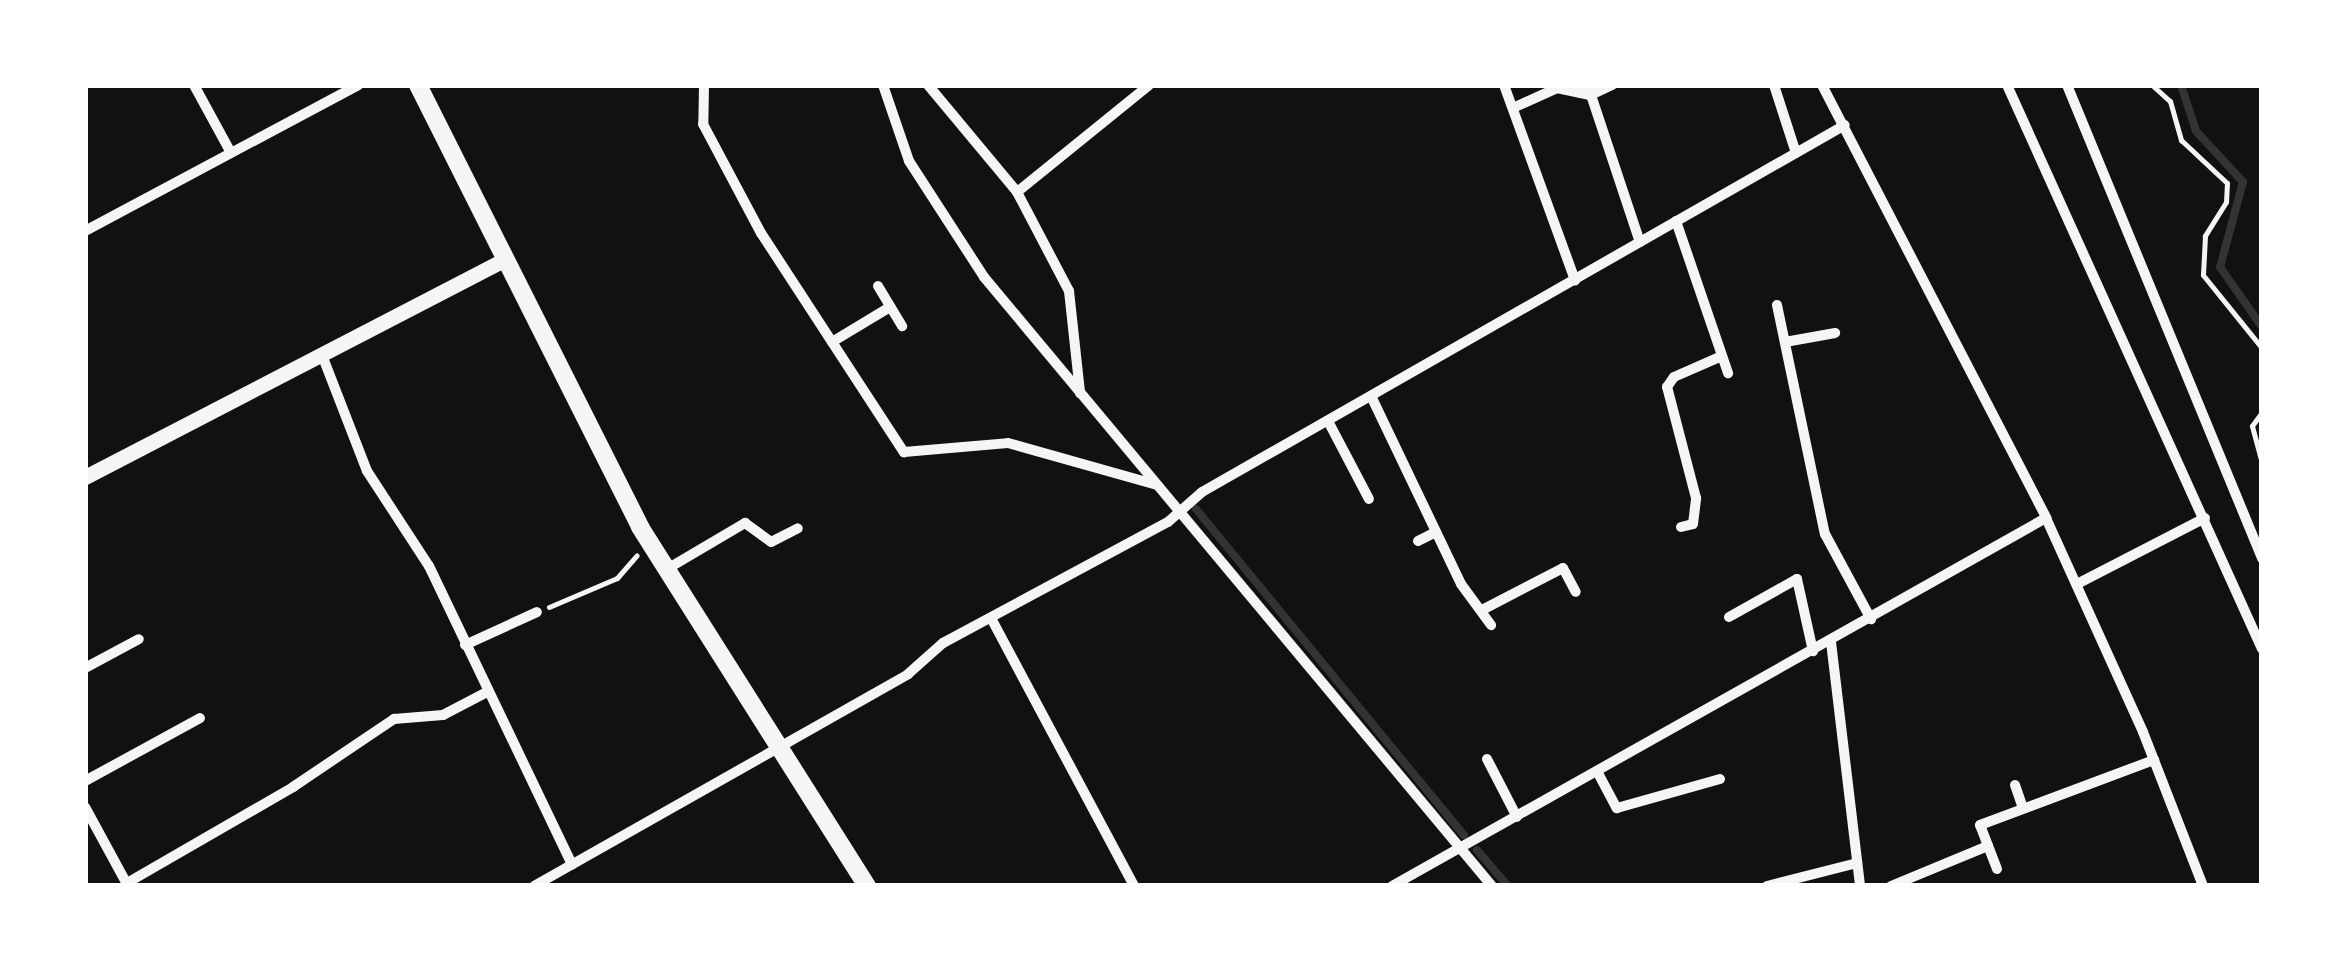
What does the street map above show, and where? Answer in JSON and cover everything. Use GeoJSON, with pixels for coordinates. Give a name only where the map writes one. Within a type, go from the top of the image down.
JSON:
{"type":"FeatureCollection","features":[{"type":"Feature","properties":{"kind":"main road"},"geometry":{"type":"LineString","coordinates":[[418,85],[649,541],[867,886]]}},
{"type":"Feature","properties":{"kind":"street"},"geometry":{"type":"LineString","coordinates":[[194,85],[231,153]]}},
{"type":"Feature","properties":{"kind":"street"},"geometry":{"type":"LineString","coordinates":[[85,231],[359,85]]}},
{"type":"Feature","properties":{"kind":"street"},"geometry":{"type":"LineString","coordinates":[[704,85],[704,124],[761,233],[904,452],[1008,443],[1158,486]]}},
{"type":"Feature","properties":{"kind":"street"},"geometry":{"type":"LineString","coordinates":[[883,85],[932,202],[1080,394],[1492,886]]}},
{"type":"Feature","properties":{"kind":"street"},"geometry":{"type":"LineString","coordinates":[[928,85],[1018,192],[1069,291],[1080,394]]}},
{"type":"Feature","properties":{"kind":"street"},"geometry":{"type":"LineString","coordinates":[[1018,192],[1149,85]]}},
{"type":"Feature","properties":{"kind":"street"},"geometry":{"type":"LineString","coordinates":[[1504,85],[1575,280]]}},
{"type":"Feature","properties":{"kind":"street"},"geometry":{"type":"LineString","coordinates":[[1514,107],[1556,88],[1588,90],[1612,85]]}},
{"type":"Feature","properties":{"kind":"street"},"geometry":{"type":"LineString","coordinates":[[1774,85],[1796,153]]}},
{"type":"Feature","properties":{"kind":"street"},"geometry":{"type":"LineString","coordinates":[[1822,85],[2078,584],[2203,886]]}},
{"type":"Feature","properties":{"kind":"street"},"geometry":{"type":"LineString","coordinates":[[2007,85],[2262,649]]}},
{"type":"Feature","properties":{"kind":"street"},"geometry":{"type":"LineString","coordinates":[[2067,85],[2262,558]]}},
{"type":"Feature","properties":{"kind":"street"},"geometry":{"type":"LineString","coordinates":[[1588,90],[1640,242]]}},
{"type":"Feature","properties":{"kind":"street"},"geometry":{"type":"LineString","coordinates":[[534,886],[779,748],[992,618],[1180,512],[1328,420],[1844,126]]}},
{"type":"Feature","properties":{"kind":"street"},"geometry":{"type":"LineString","coordinates":[[1676,222],[1728,372]]}},
{"type":"Feature","properties":{"kind":"street"},"geometry":{"type":"LineString","coordinates":[[85,478],[506,259]]}},
{"type":"Feature","properties":{"kind":"street"},"geometry":{"type":"LineString","coordinates":[[878,286],[902,326]]}},
{"type":"Feature","properties":{"kind":"street"},"geometry":{"type":"LineString","coordinates":[[1777,305],[1825,534],[1870,619]]}},
{"type":"Feature","properties":{"kind":"street"},"geometry":{"type":"LineString","coordinates":[[832,342],[890,307]]}},
{"type":"Feature","properties":{"kind":"street"},"geometry":{"type":"LineString","coordinates":[[1784,342],[1834,333]]}},
{"type":"Feature","properties":{"kind":"street"},"geometry":{"type":"LineString","coordinates":[[322,355],[367,471],[429,566],[485,692],[572,864]]}},
{"type":"Feature","properties":{"kind":"street"},"geometry":{"type":"LineString","coordinates":[[1681,528],[1693,524],[1696,498],[1667,388],[1674,377],[1722,356]]}},
{"type":"Feature","properties":{"kind":"street"},"geometry":{"type":"LineString","coordinates":[[1371,396],[1461,584],[1491,625]]}},
{"type":"Feature","properties":{"kind":"street"},"geometry":{"type":"LineString","coordinates":[[1328,420],[1369,499]]}},
{"type":"Feature","properties":{"kind":"street"},"geometry":{"type":"LineString","coordinates":[[1392,886],[2046,518]]}},
{"type":"Feature","properties":{"kind":"street"},"geometry":{"type":"LineString","coordinates":[[2078,584],[2205,518]]}},
{"type":"Feature","properties":{"kind":"street"},"geometry":{"type":"LineString","coordinates":[[667,569],[745,523],[771,542],[798,528]]}},
{"type":"Feature","properties":{"kind":"street"},"geometry":{"type":"LineString","coordinates":[[1418,541],[1436,532]]}},
{"type":"Feature","properties":{"kind":"street"},"geometry":{"type":"LineString","coordinates":[[1482,610],[1563,568],[1576,592]]}},
{"type":"Feature","properties":{"kind":"street"},"geometry":{"type":"LineString","coordinates":[[1728,617],[1797,579],[1813,652]]}},
{"type":"Feature","properties":{"kind":"street"},"geometry":{"type":"LineString","coordinates":[[465,646],[537,612]]}},
{"type":"Feature","properties":{"kind":"street"},"geometry":{"type":"LineString","coordinates":[[992,618],[1134,886]]}},
{"type":"Feature","properties":{"kind":"street"},"geometry":{"type":"LineString","coordinates":[[85,668],[140,639]]}},
{"type":"Feature","properties":{"kind":"street"},"geometry":{"type":"LineString","coordinates":[[1830,642],[1860,886]]}},
{"type":"Feature","properties":{"kind":"street"},"geometry":{"type":"LineString","coordinates":[[85,806],[128,885],[293,787],[394,719],[443,715],[485,692]]}},
{"type":"Feature","properties":{"kind":"street"},"geometry":{"type":"LineString","coordinates":[[85,781],[200,718]]}},
{"type":"Feature","properties":{"kind":"street"},"geometry":{"type":"LineString","coordinates":[[1487,759],[1517,817]]}},
{"type":"Feature","properties":{"kind":"street"},"geometry":{"type":"LineString","coordinates":[[1997,869],[1980,825],[2154,760]]}},
{"type":"Feature","properties":{"kind":"street"},"geometry":{"type":"LineString","coordinates":[[1598,773],[1616,808],[1720,779]]}},
{"type":"Feature","properties":{"kind":"street"},"geometry":{"type":"LineString","coordinates":[[2015,786],[2023,808]]}},
{"type":"Feature","properties":{"kind":"street"},"geometry":{"type":"LineString","coordinates":[[1891,886],[1988,846]]}},
{"type":"Feature","properties":{"kind":"street"},"geometry":{"type":"LineString","coordinates":[[1766,886],[1858,863]]}},
{"type":"Feature","properties":{"kind":"path"},"geometry":{"type":"LineString","coordinates":[[2152,85],[2170,101],[2181,140],[2227,182],[2226,202],[2205,236],[2203,275],[2262,348]]}},
{"type":"Feature","properties":{"kind":"path"},"geometry":{"type":"LineString","coordinates":[[2262,412],[2252,426],[2262,464]]}},
{"type":"Feature","properties":{"kind":"path"},"geometry":{"type":"LineString","coordinates":[[537,612],[617,578],[649,541]]}},
{"type":"Feature","properties":{"kind":"waterway"},"geometry":{"type":"LineString","coordinates":[[2181,85],[2196,131],[2243,182],[2220,267],[2262,327]]}},
{"type":"Feature","properties":{"kind":"waterway"},"geometry":{"type":"LineString","coordinates":[[1196,509],[1464,835]]}},
{"type":"Feature","properties":{"kind":"waterway"},"geometry":{"type":"LineString","coordinates":[[1477,850],[1508,886]]}}]}
